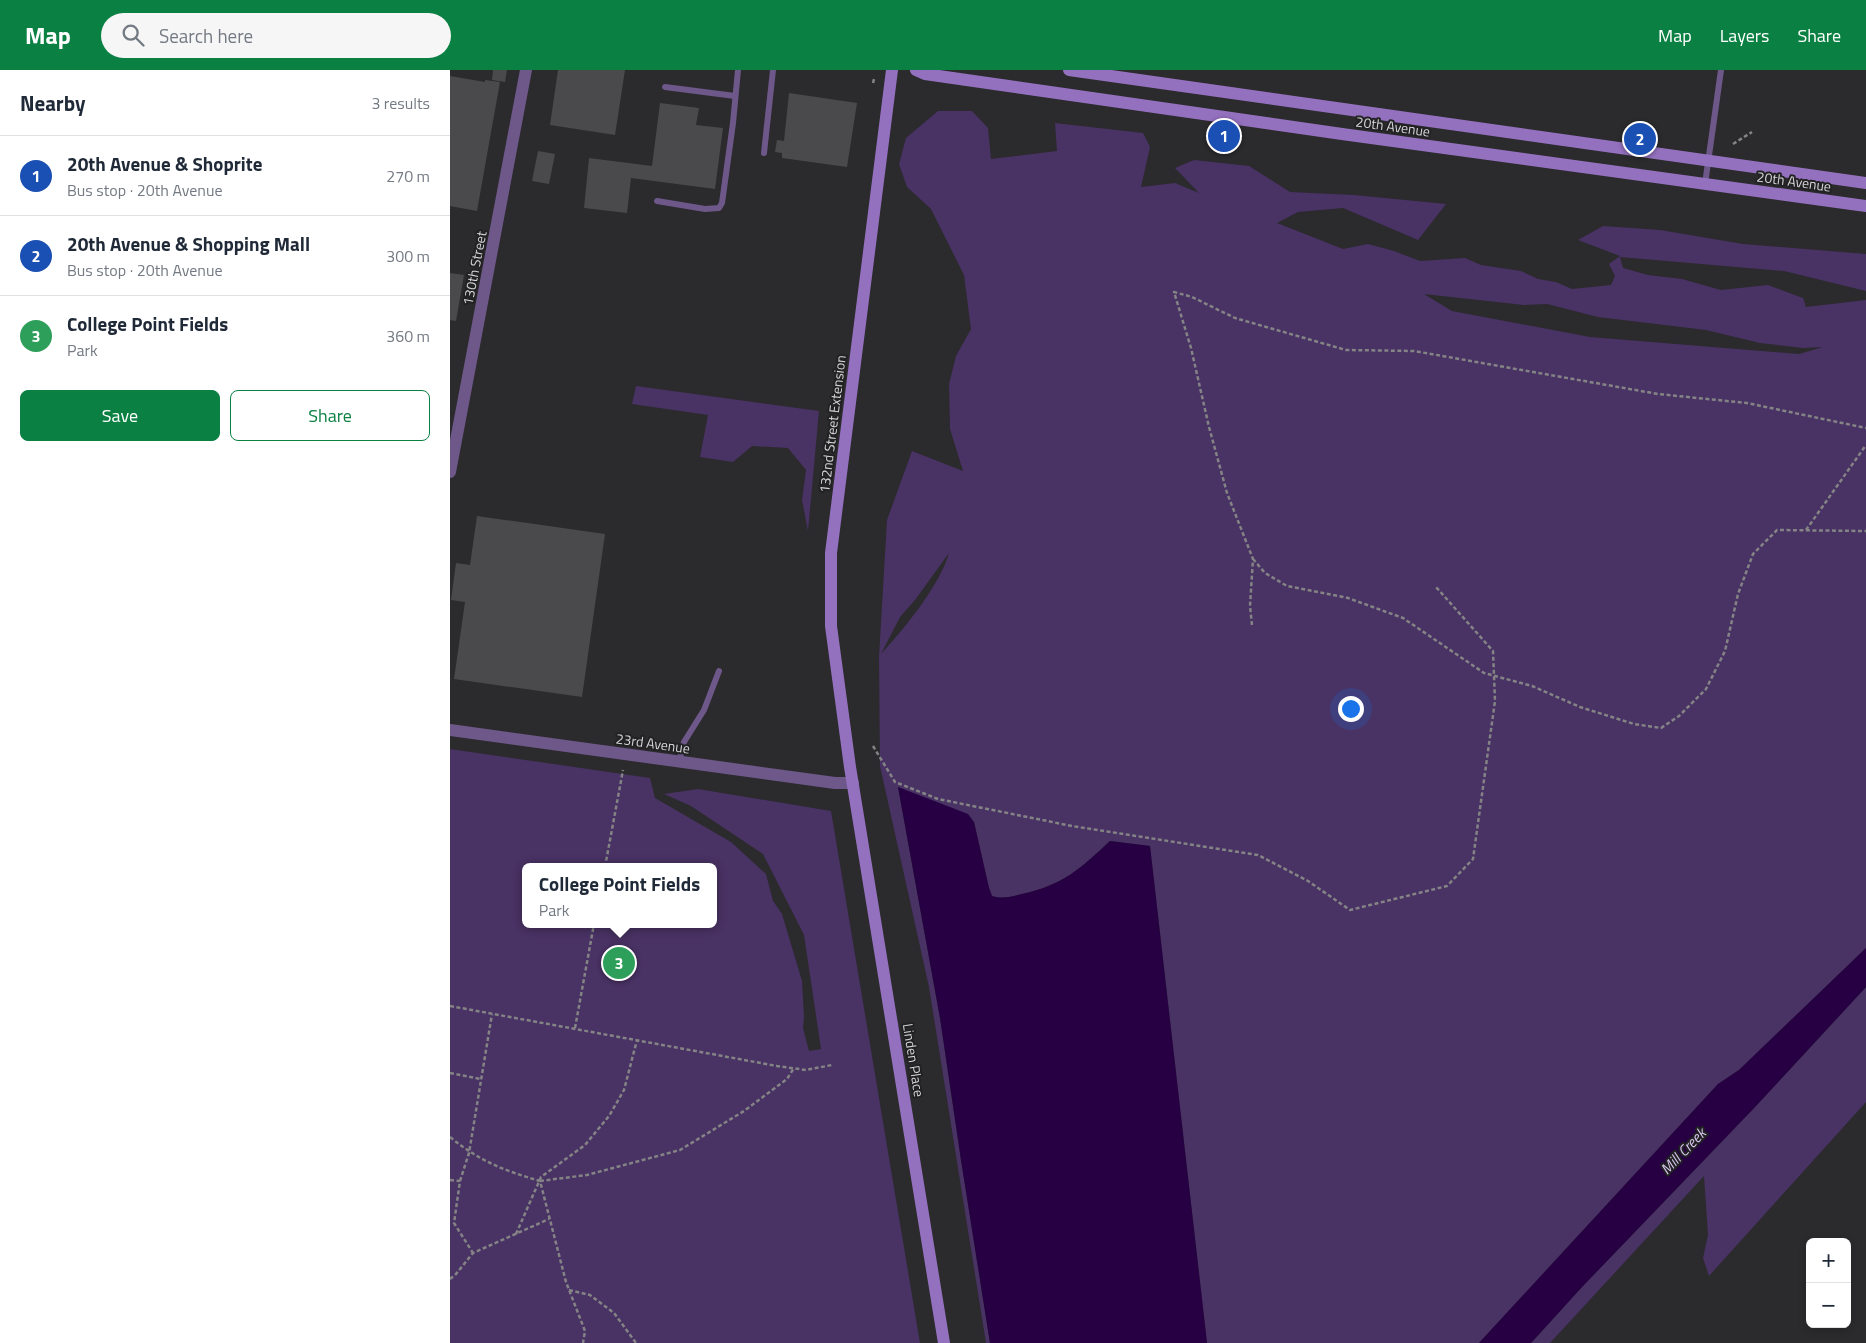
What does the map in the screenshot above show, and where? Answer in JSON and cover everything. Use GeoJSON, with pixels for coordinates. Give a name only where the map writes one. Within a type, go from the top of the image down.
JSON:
{"type":"FeatureCollection","features":[{"type":"Feature","properties":{"kind":"street","name":"130th Street"},"geometry":{"type":"LineString","coordinates":[[450,472],[526,70]]}},
{"type":"Feature","properties":{"kind":"street","name":"132nd Street Extension"},"geometry":{"type":"LineString","coordinates":[[853,782],[831,626],[831,553],[892,70]]}},
{"type":"Feature","properties":{"kind":"street","name":"20th Avenue"},"geometry":{"type":"LineString","coordinates":[[916,70],[925,74],[1168,110],[1866,206]]}},
{"type":"Feature","properties":{"kind":"street","name":"20th Avenue"},"geometry":{"type":"LineString","coordinates":[[1069,70],[1866,183]]}},
{"type":"Feature","properties":{"kind":"street","name":"23rd Avenue"},"geometry":{"type":"LineString","coordinates":[[450,730],[835,783],[853,782]]}},
{"type":"Feature","properties":{"kind":"street","name":"Linden Place"},"geometry":{"type":"LineString","coordinates":[[853,782],[944,1343]]}},
{"type":"Feature","properties":{"kind":"lane"},"geometry":{"type":"LineString","coordinates":[[656,201],[705,209],[719,208],[722,203],[725,185],[738,70]]}},
{"type":"Feature","properties":{"kind":"lane"},"geometry":{"type":"LineString","coordinates":[[764,153],[773,70]]}},
{"type":"Feature","properties":{"kind":"lane"},"geometry":{"type":"LineString","coordinates":[[1704,184],[1721,70]]}},
{"type":"Feature","properties":{"kind":"lane"},"geometry":{"type":"LineString","coordinates":[[665,87],[735,96]]}},
{"type":"Feature","properties":{"kind":"lane"},"geometry":{"type":"LineString","coordinates":[[679,762],[684,742],[704,710],[719,671]]}},
{"type":"Feature","properties":{"kind":"path"},"geometry":{"type":"LineString","coordinates":[[873,83],[874,79]]}},
{"type":"Feature","properties":{"kind":"path"},"geometry":{"type":"LineString","coordinates":[[1733,144],[1736,140],[1752,132]]}},
{"type":"Feature","properties":{"kind":"path"},"geometry":{"type":"LineString","coordinates":[[1866,428],[1747,403],[1658,394],[1414,350],[1346,350],[1235,318],[1192,297],[1174,292],[1191,348],[1209,427],[1227,492],[1253,559],[1266,573],[1287,586],[1348,598],[1403,618],[1477,668],[1494,676],[1532,686],[1580,707],[1634,724],[1661,728],[1679,716],[1706,689],[1725,651],[1738,594],[1753,554],[1777,530],[1866,531]]}},
{"type":"Feature","properties":{"kind":"path"},"geometry":{"type":"LineString","coordinates":[[1806,530],[1866,445]]}},
{"type":"Feature","properties":{"kind":"path"},"geometry":{"type":"LineString","coordinates":[[1252,625],[1250,606],[1253,559]]}},
{"type":"Feature","properties":{"kind":"path"},"geometry":{"type":"LineString","coordinates":[[873,746],[895,782],[938,799],[1072,826],[1258,855],[1308,880],[1350,910],[1448,886],[1473,858],[1496,701],[1493,651],[1436,587]]}},
{"type":"Feature","properties":{"kind":"path"},"geometry":{"type":"LineString","coordinates":[[606,863],[623,770]]}},
{"type":"Feature","properties":{"kind":"path"},"geometry":{"type":"LineString","coordinates":[[574,1028],[593,928]]}},
{"type":"Feature","properties":{"kind":"path"},"geometry":{"type":"LineString","coordinates":[[450,1006],[806,1070],[832,1065]]}},
{"type":"Feature","properties":{"kind":"path"},"geometry":{"type":"LineString","coordinates":[[473,1253],[454,1223],[460,1181],[469,1153],[492,1014]]}},
{"type":"Feature","properties":{"kind":"path"},"geometry":{"type":"LineString","coordinates":[[516,1234],[541,1177],[585,1146],[609,1116],[624,1090],[637,1040]]}},
{"type":"Feature","properties":{"kind":"path"},"geometry":{"type":"LineString","coordinates":[[450,1137],[469,1153],[500,1169],[540,1181],[587,1175],[680,1150],[744,1111],[786,1079],[794,1068]]}},
{"type":"Feature","properties":{"kind":"path"},"geometry":{"type":"LineString","coordinates":[[450,1073],[481,1079]]}},
{"type":"Feature","properties":{"kind":"path"},"geometry":{"type":"LineString","coordinates":[[450,1180],[460,1181]]}},
{"type":"Feature","properties":{"kind":"path"},"geometry":{"type":"LineString","coordinates":[[540,1181],[569,1290],[585,1331],[583,1343]]}},
{"type":"Feature","properties":{"kind":"path"},"geometry":{"type":"LineString","coordinates":[[450,1279],[473,1253],[549,1219]]}},
{"type":"Feature","properties":{"kind":"path"},"geometry":{"type":"LineString","coordinates":[[569,1290],[590,1295],[614,1313],[636,1343]]}},
{"type":"Feature","properties":{"kind":"shaded area"},"geometry":{"type":"Polygon","coordinates":[[[938,111],[972,111],[988,128],[991,159],[1057,151],[1055,123],[1143,133],[1150,147],[1141,187],[1175,183],[1199,193],[1175,168],[1194,160],[1249,166],[1290,192],[1354,195],[1446,204],[1418,240],[1343,208],[1298,212],[1277,223],[1343,249],[1368,244],[1420,261],[1465,258],[1481,265],[1521,271],[1538,279],[1556,282],[1572,289],[1611,285],[1615,276],[1609,264],[1620,256],[1578,240],[1603,226],[1660,230],[1743,244],[1866,254],[1866,291],[1784,271],[1620,257],[1623,268],[1648,275],[1682,279],[1721,290],[1768,285],[1803,298],[1806,307],[1866,300],[1866,948],[1739,1070],[1718,1084],[1479,1343],[1207,1343],[1150,846],[1110,841],[1080,868],[1060,881],[1011,897],[992,896],[974,822],[898,787],[940,1018],[990,1343],[986,1343],[929,987],[880,766],[879,657],[887,520],[912,451],[963,471],[950,429],[949,384],[956,356],[971,329],[964,275],[931,209],[907,187],[899,164],[906,138],[938,111]],[[1424,294],[1452,311],[1590,337],[1799,354],[1823,347],[1803,348],[1760,343],[1706,330],[1598,317],[1547,304],[1524,305],[1424,294]],[[949,553],[915,600],[900,617],[881,654],[930,592],[949,553]]]}},
{"type":"Feature","properties":{"kind":"shaded area"},"geometry":{"type":"Polygon","coordinates":[[[636,386],[819,411],[808,531],[802,500],[806,470],[788,448],[752,446],[733,462],[700,457],[708,415],[632,404],[636,386]]]}},
{"type":"Feature","properties":{"kind":"shaded area"},"geometry":{"type":"Polygon","coordinates":[[[450,749],[650,778],[655,798],[731,842],[766,874],[773,901],[782,914],[802,981],[803,1028],[809,1051],[821,1049],[804,935],[763,854],[691,806],[664,794],[698,789],[831,811],[920,1343],[450,1343],[450,749]]]}},
{"type":"Feature","properties":{"kind":"shaded area"},"geometry":{"type":"Polygon","coordinates":[[[1866,987],[1866,1102],[1709,1276],[1703,1258],[1708,1235],[1704,1176],[1550,1343],[1531,1343],[1582,1287],[1756,1106],[1866,987]]]}},
{"type":"Feature","properties":{"kind":"water"},"geometry":{"type":"Polygon","coordinates":[[[898,787],[968,814],[974,822],[992,896],[1011,897],[1060,881],[1080,868],[1110,841],[1150,846],[1207,1343],[990,1343],[940,1018],[898,787]]]}},
{"type":"Feature","properties":{"kind":"water","name":"Mill Creek"},"geometry":{"type":"Polygon","coordinates":[[[1866,948],[1866,987],[1531,1343],[1479,1343],[1718,1084],[1739,1070],[1866,948]]]}},
{"type":"Feature","properties":{"kind":"building"},"geometry":{"type":"Polygon","coordinates":[[[493,70],[507,70],[505,82],[492,80],[493,70]]]}},
{"type":"Feature","properties":{"kind":"building"},"geometry":{"type":"Polygon","coordinates":[[[558,70],[625,70],[615,135],[550,125],[558,70]]]}},
{"type":"Feature","properties":{"kind":"building"},"geometry":{"type":"Polygon","coordinates":[[[450,76],[485,82],[485,80],[500,82],[477,211],[450,206],[450,76]]]}},
{"type":"Feature","properties":{"kind":"building"},"geometry":{"type":"Polygon","coordinates":[[[789,93],[857,103],[847,167],[782,158],[782,153],[775,152],[777,140],[784,141],[789,93]]]}},
{"type":"Feature","properties":{"kind":"building"},"geometry":{"type":"Polygon","coordinates":[[[660,103],[699,108],[696,125],[723,128],[715,189],[631,178],[627,213],[584,208],[589,158],[652,166],[660,103]]]}},
{"type":"Feature","properties":{"kind":"building"},"geometry":{"type":"Polygon","coordinates":[[[538,151],[555,154],[549,184],[532,181],[538,151]]]}},
{"type":"Feature","properties":{"kind":"building"},"geometry":{"type":"Polygon","coordinates":[[[450,273],[464,275],[456,321],[450,320],[450,273]]]}},
{"type":"Feature","properties":{"kind":"building"},"geometry":{"type":"Polygon","coordinates":[[[477,516],[605,534],[582,697],[454,679],[465,602],[451,600],[456,563],[470,565],[477,516]]]}},
{"type":"Feature","properties":{"kind":"place","name":"20th Avenue & Shoprite"},"geometry":{"type":"Point","coordinates":[1224,136]}},
{"type":"Feature","properties":{"kind":"place","name":"20th Avenue & Shopping Mall"},"geometry":{"type":"Point","coordinates":[1640,139]}},
{"type":"Feature","properties":{"kind":"place","name":"College Point Fields"},"geometry":{"type":"Point","coordinates":[619,963]}}]}
